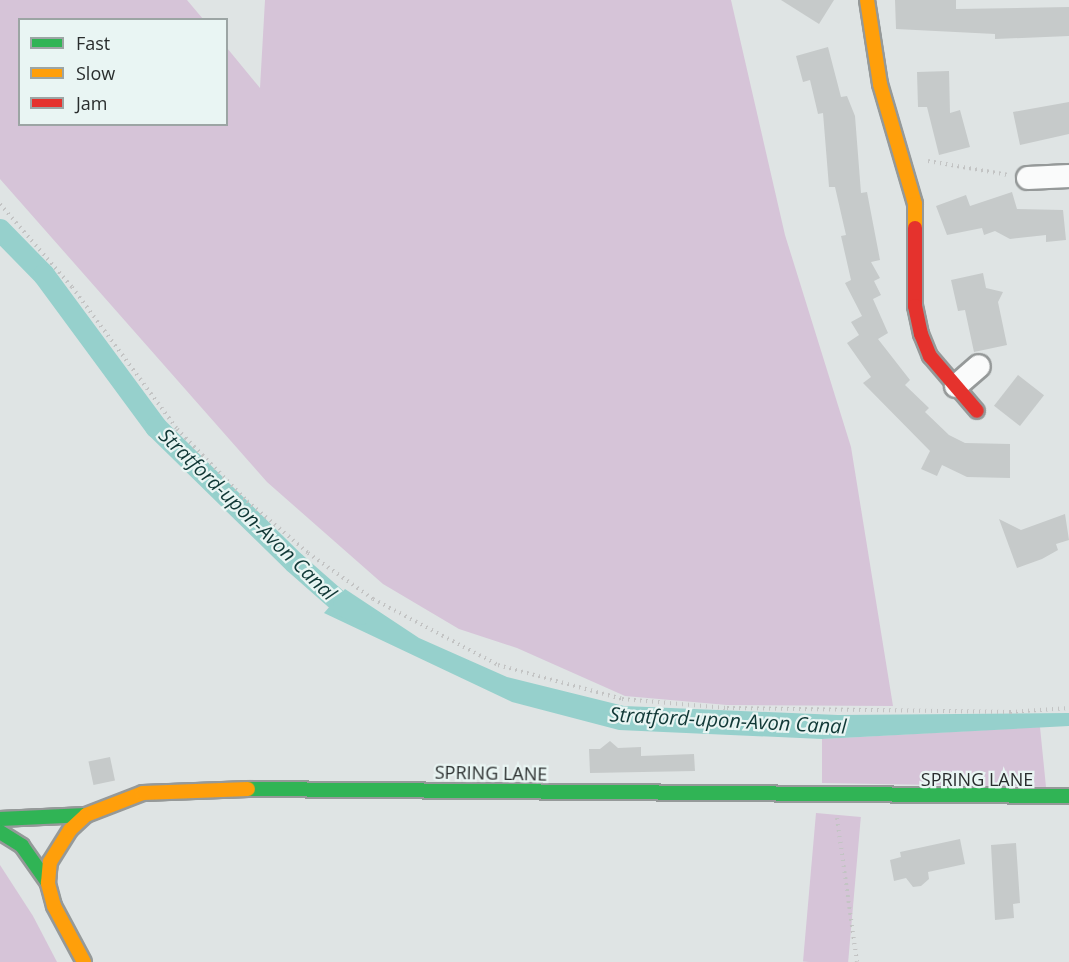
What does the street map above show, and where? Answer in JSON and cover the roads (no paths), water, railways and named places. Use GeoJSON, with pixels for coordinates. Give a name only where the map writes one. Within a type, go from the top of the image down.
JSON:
{"type":"FeatureCollection","features":[{"type":"Feature","properties":{"kind":"main road"},"geometry":{"type":"LineString","coordinates":[[867,0],[880,84],[915,204],[915,306],[921,334],[930,356],[977,411]]}},
{"type":"Feature","properties":{"kind":"main road","name":"SPRING LANE"},"geometry":{"type":"LineString","coordinates":[[48,883],[56,849],[87,815],[143,793],[187,789],[834,796],[1069,796]]}},
{"type":"Feature","properties":{"kind":"main road"},"geometry":{"type":"LineString","coordinates":[[0,819],[87,815]]}},
{"type":"Feature","properties":{"kind":"main road"},"geometry":{"type":"LineString","coordinates":[[0,832],[22,846],[48,883],[63,927],[84,962]]}},
{"type":"Feature","properties":{"kind":"street"},"geometry":{"type":"LineString","coordinates":[[1028,178],[1069,176]]}},
{"type":"Feature","properties":{"kind":"street"},"geometry":{"type":"LineString","coordinates":[[956,386],[979,366]]}},
{"type":"Feature","properties":{"kind":"water"},"geometry":{"type":"Polygon","coordinates":[[[345,589],[419,638],[507,677],[624,706],[838,715],[1069,713],[1069,726],[822,739],[619,730],[512,702],[324,613],[345,589]]]}},
{"type":"Feature","properties":{"kind":"waterway","name":"Stratford-upon-Avon Canal"},"geometry":{"type":"LineString","coordinates":[[0,230],[44,275],[156,427],[295,563],[344,606],[361,614]]}}]}
